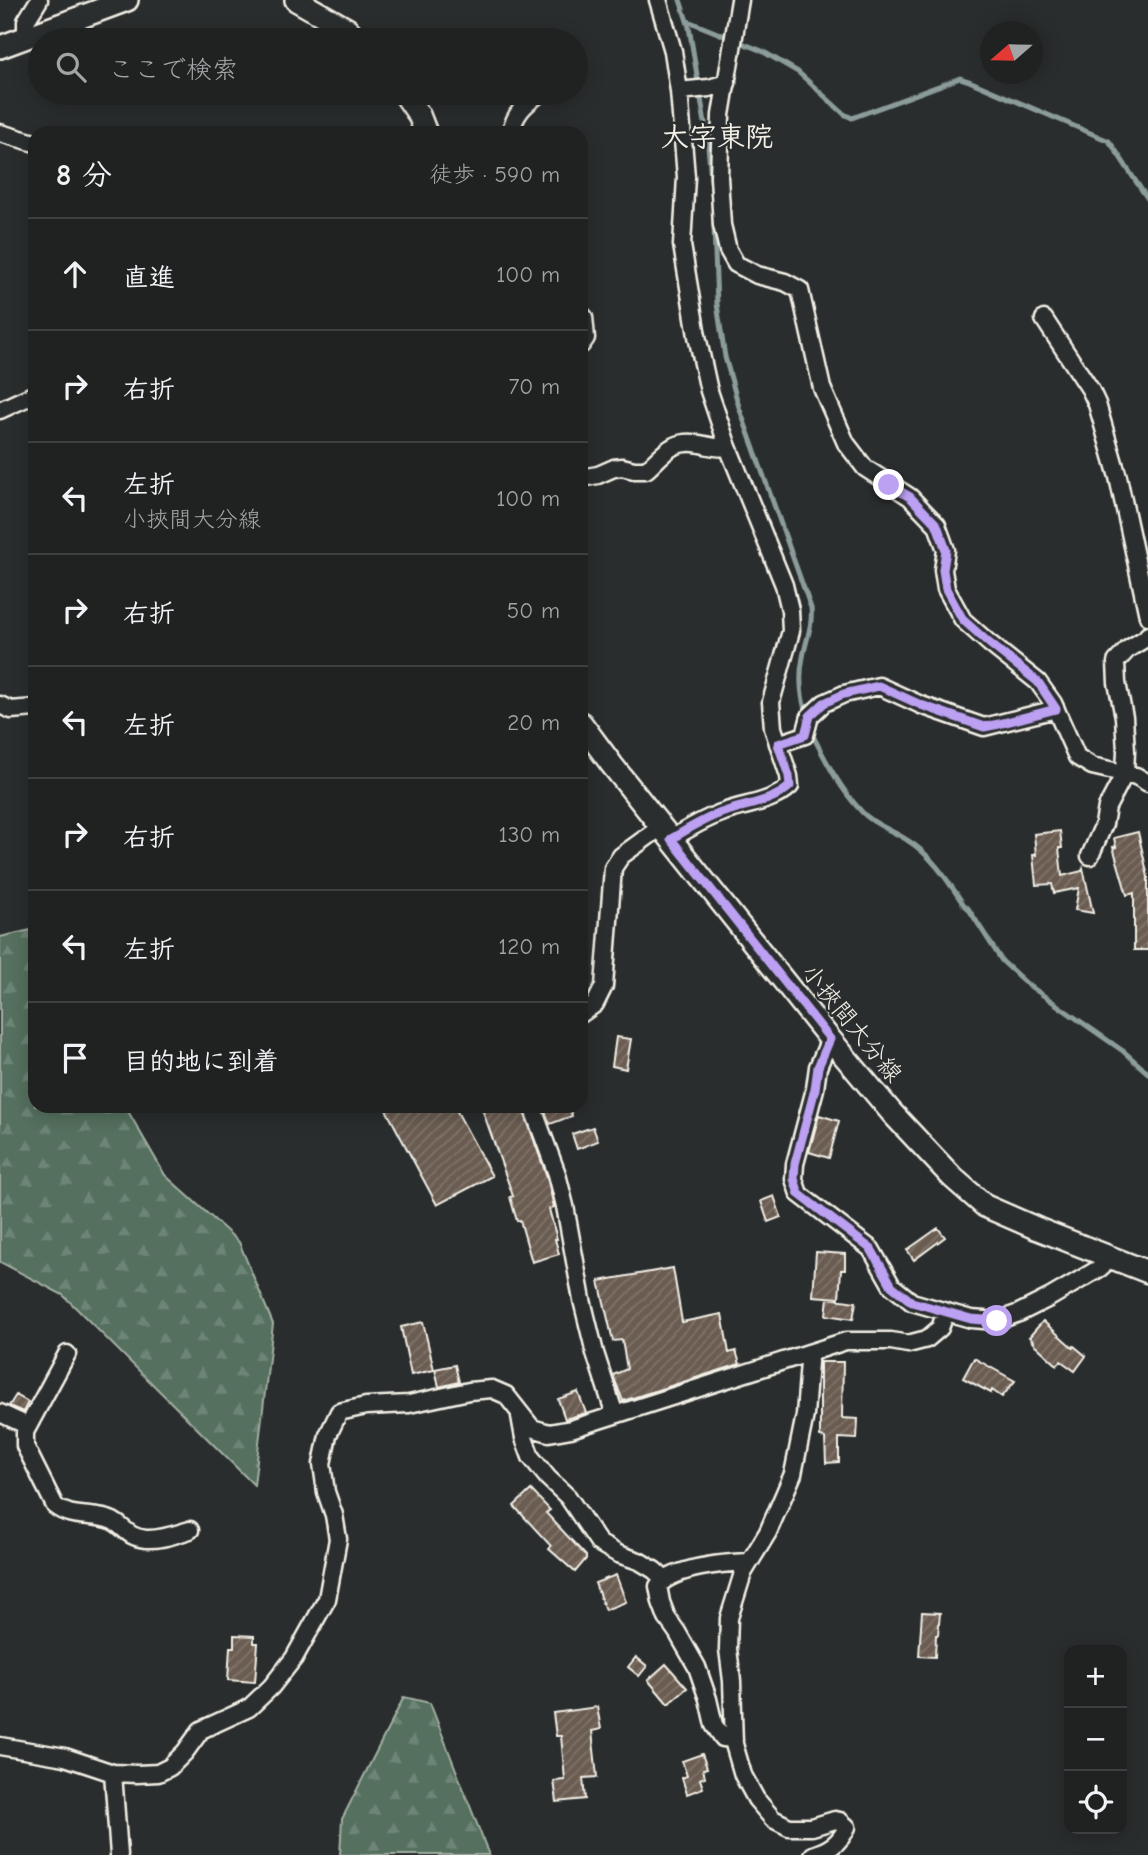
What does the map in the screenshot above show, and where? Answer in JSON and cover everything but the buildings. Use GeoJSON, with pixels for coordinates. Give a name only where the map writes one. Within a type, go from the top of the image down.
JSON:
{"type":"FeatureCollection","features":[{"type":"Feature","properties":{"kind":"main road"},"geometry":{"type":"LineString","coordinates":[[53,28],[127,0]]}},
{"type":"Feature","properties":{"kind":"main road"},"geometry":{"type":"LineString","coordinates":[[296,0],[345,28]]}},
{"type":"Feature","properties":{"kind":"main road"},"geometry":{"type":"LineString","coordinates":[[0,47],[26,38]]}},
{"type":"Feature","properties":{"kind":"main road"},"geometry":{"type":"LineString","coordinates":[[412,105],[423,126]]}},
{"type":"Feature","properties":{"kind":"main road","name":"小挾間大分線"},"geometry":{"type":"LineString","coordinates":[[588,732],[830,1039],[892,1113],[951,1177],[985,1206],[1038,1230],[1148,1272]]}},
{"type":"Feature","properties":{"kind":"street"},"geometry":{"type":"LineString","coordinates":[[26,38],[26,21],[39,0]]}},
{"type":"Feature","properties":{"kind":"street"},"geometry":{"type":"LineString","coordinates":[[588,1009],[595,1004],[604,986],[613,868],[621,856],[666,833],[761,801],[783,792],[790,786],[772,729],[771,702],[791,631],[790,610],[784,585],[728,447],[709,391],[696,336],[682,245],[686,177],[682,91],[658,0]]}},
{"type":"Feature","properties":{"kind":"street"},"geometry":{"type":"LineString","coordinates":[[740,0],[721,115],[719,177],[722,225],[727,250],[736,264],[757,275],[785,282],[800,290],[822,388],[846,443],[865,468],[910,497],[937,525],[946,550],[943,570],[946,589],[963,620],[1038,682],[1056,709],[1077,757],[1092,766],[1148,781]]}},
{"type":"Feature","properties":{"kind":"street"},"geometry":{"type":"LineString","coordinates":[[682,91],[727,83]]}},
{"type":"Feature","properties":{"kind":"street"},"geometry":{"type":"LineString","coordinates":[[512,126],[514,117],[524,105]]}},
{"type":"Feature","properties":{"kind":"street"},"geometry":{"type":"LineString","coordinates":[[0,132],[28,141]]}},
{"type":"Feature","properties":{"kind":"street"},"geometry":{"type":"LineString","coordinates":[[1044,319],[1097,404],[1118,477],[1148,616]]}},
{"type":"Feature","properties":{"kind":"street"},"geometry":{"type":"LineString","coordinates":[[0,410],[28,397]]}},
{"type":"Feature","properties":{"kind":"street"},"geometry":{"type":"LineString","coordinates":[[588,477],[622,467],[646,470],[665,452],[680,443],[728,447]]}},
{"type":"Feature","properties":{"kind":"street"},"geometry":{"type":"LineString","coordinates":[[1090,856],[1104,824],[1107,807],[1125,773],[1124,717],[1116,662],[1128,649],[1148,635]]}},
{"type":"Feature","properties":{"kind":"street"},"geometry":{"type":"LineString","coordinates":[[778,744],[805,735],[810,716],[824,703],[844,694],[879,686],[921,705],[984,727],[1056,709]]}},
{"type":"Feature","properties":{"kind":"street"},"geometry":{"type":"LineString","coordinates":[[0,705],[11,710],[28,709]]}},
{"type":"Feature","properties":{"kind":"street"},"geometry":{"type":"LineString","coordinates":[[830,1039],[818,1067],[815,1089],[795,1164],[794,1179],[799,1194],[871,1249],[892,1286],[912,1302],[971,1319],[997,1321],[1049,1298],[1100,1268],[1111,1258]]}},
{"type":"Feature","properties":{"kind":"street"},"geometry":{"type":"LineString","coordinates":[[535,1113],[554,1164],[595,1353],[615,1415]]}},
{"type":"Feature","properties":{"kind":"street"},"geometry":{"type":"LineString","coordinates":[[0,1746],[65,1757],[113,1773],[158,1773],[170,1767],[185,1752],[201,1730],[249,1708],[271,1687],[294,1658],[327,1599],[338,1539],[322,1464],[328,1435],[339,1412],[366,1406],[409,1404],[469,1391],[492,1389],[506,1395],[532,1428],[549,1433],[571,1429],[846,1341],[891,1341],[908,1344],[926,1339],[940,1328],[946,1312]]}},
{"type":"Feature","properties":{"kind":"street"},"geometry":{"type":"LineString","coordinates":[[808,1353],[805,1415],[793,1474],[768,1532],[743,1573],[729,1619],[728,1649],[733,1681],[734,1739],[743,1775],[756,1798],[773,1819],[789,1827],[811,1827],[835,1820],[847,1827],[842,1839],[835,1845],[827,1851],[813,1855]]}},
{"type":"Feature","properties":{"kind":"street"},"geometry":{"type":"LineString","coordinates":[[67,1354],[25,1432],[25,1446],[55,1506],[62,1512],[113,1521],[134,1536],[145,1539],[157,1539],[190,1530]]}},
{"type":"Feature","properties":{"kind":"street"},"geometry":{"type":"LineString","coordinates":[[0,1413],[28,1426]]}},
{"type":"Feature","properties":{"kind":"street"},"geometry":{"type":"LineString","coordinates":[[519,1413],[531,1457],[568,1497],[599,1543],[618,1554],[639,1560],[664,1579]]}},
{"type":"Feature","properties":{"kind":"street"},"geometry":{"type":"LineString","coordinates":[[734,1739],[723,1738],[714,1725],[697,1667],[667,1618],[658,1587],[664,1579],[699,1568],[721,1563],[749,1562]]}},
{"type":"Feature","properties":{"kind":"street"},"geometry":{"type":"LineString","coordinates":[[113,1773],[118,1855]]}},
{"type":"Feature","properties":{"kind":"green space"},"geometry":{"type":"Polygon","coordinates":[[[28,931],[28,1113],[129,1113],[165,1175],[239,1242],[273,1324],[254,1485],[63,1295],[0,1262],[0,937],[28,931]]]}},
{"type":"Feature","properties":{"kind":"green space"},"geometry":{"type":"Polygon","coordinates":[[[404,1697],[430,1703],[489,1855],[340,1855],[342,1819],[404,1697]]]}},
{"type":"Feature","properties":{"kind":"waterway"},"geometry":{"type":"LineString","coordinates":[[680,0],[689,27],[707,135],[717,304],[725,357],[739,407],[811,608],[801,672],[807,717]]}},
{"type":"Feature","properties":{"kind":"waterway"},"geometry":{"type":"LineString","coordinates":[[688,21],[762,51],[798,72],[844,114],[852,118],[960,78],[969,81],[1109,141],[1148,199]]}},
{"type":"Feature","properties":{"kind":"waterway"},"geometry":{"type":"LineString","coordinates":[[810,730],[833,773],[854,803],[872,820],[916,846],[932,861],[968,908],[1002,961],[1027,984],[1123,1051],[1148,1073]]}},
{"type":"Feature","properties":{"kind":"district","name":"大字東院"},"geometry":{"type":"Point","coordinates":[717,136]}},
{"type":"Feature","properties":{"kind":"route"},"geometry":{"type":"LineString","coordinates":[[889,485],[910,497],[937,525],[946,550],[943,570],[946,589],[963,620],[1038,682],[1056,709],[984,727],[921,705],[879,686],[844,694],[824,703],[810,716],[805,735],[778,744],[789,776],[790,786],[783,792],[723,812],[671,839],[830,1039],[818,1067],[815,1089],[795,1164],[794,1179],[799,1194],[871,1249],[892,1286],[912,1302],[971,1319],[997,1321]]}}]}
